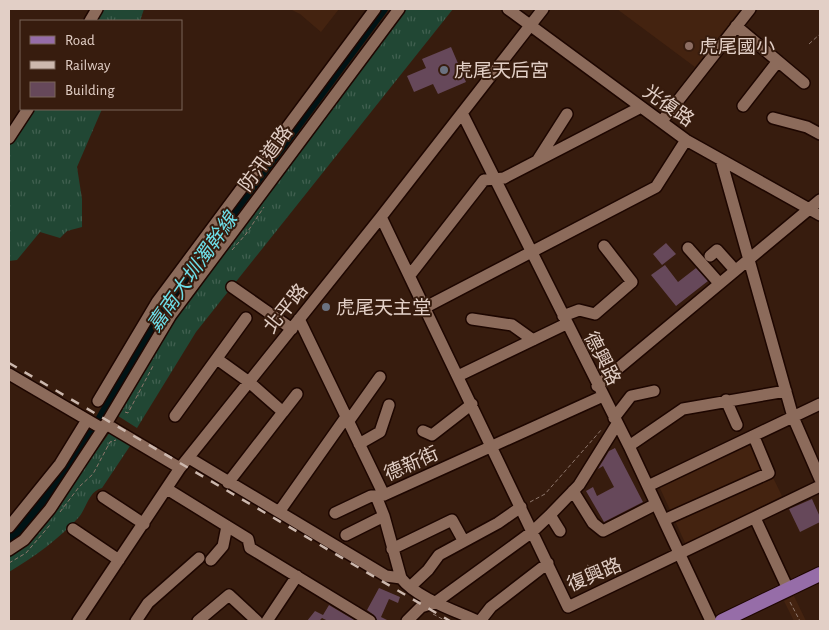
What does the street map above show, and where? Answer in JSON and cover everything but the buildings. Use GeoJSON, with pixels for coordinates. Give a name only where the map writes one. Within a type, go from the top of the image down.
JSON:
{"type":"FeatureCollection","features":[{"type":"Feature","properties":{"kind":"main road"},"geometry":{"type":"LineString","coordinates":[[722,621],[820,574]]}},
{"type":"Feature","properties":{"kind":"street"},"geometry":{"type":"LineString","coordinates":[[91,20],[97,9]]}},
{"type":"Feature","properties":{"kind":"street"},"geometry":{"type":"LineString","coordinates":[[98,401],[157,302],[374,9]]}},
{"type":"Feature","properties":{"kind":"street","name":"防汛道路"},"geometry":{"type":"LineString","coordinates":[[9,550],[24,540],[50,509],[104,427],[172,315],[399,9]]}},
{"type":"Feature","properties":{"kind":"street","name":"光復路"},"geometry":{"type":"LineString","coordinates":[[508,9],[686,140],[820,215]]}},
{"type":"Feature","properties":{"kind":"street","name":"北平路"},"geometry":{"type":"LineString","coordinates":[[78,621],[180,468],[381,217],[531,26],[542,9]]}},
{"type":"Feature","properties":{"kind":"street"},"geometry":{"type":"LineString","coordinates":[[662,121],[750,9]]}},
{"type":"Feature","properties":{"kind":"street"},"geometry":{"type":"LineString","coordinates":[[736,26],[804,83]]}},
{"type":"Feature","properties":{"kind":"street"},"geometry":{"type":"LineString","coordinates":[[742,106],[778,62]]}},
{"type":"Feature","properties":{"kind":"street"},"geometry":{"type":"LineString","coordinates":[[410,275],[484,180],[504,178],[640,107]]}},
{"type":"Feature","properties":{"kind":"street"},"geometry":{"type":"LineString","coordinates":[[9,138],[27,110]]}},
{"type":"Feature","properties":{"kind":"street","name":"德興路"},"geometry":{"type":"LineString","coordinates":[[462,113],[648,486],[711,621]]}},
{"type":"Feature","properties":{"kind":"street"},"geometry":{"type":"LineString","coordinates":[[536,161],[567,114]]}},
{"type":"Feature","properties":{"kind":"street"},"geometry":{"type":"LineString","coordinates":[[773,118],[807,127],[820,134]]}},
{"type":"Feature","properties":{"kind":"street"},"geometry":{"type":"LineString","coordinates":[[424,308],[656,187],[686,140]]}},
{"type":"Feature","properties":{"kind":"street"},"geometry":{"type":"LineString","coordinates":[[721,160],[793,417],[820,479]]}},
{"type":"Feature","properties":{"kind":"street","name":"德新街"},"geometry":{"type":"LineString","coordinates":[[295,324],[359,444],[380,496],[492,446],[600,391],[719,283],[820,200]]}},
{"type":"Feature","properties":{"kind":"street","name":"復興路"},"geometry":{"type":"LineString","coordinates":[[381,217],[568,607],[680,555],[820,486]]}},
{"type":"Feature","properties":{"kind":"street"},"geometry":{"type":"LineString","coordinates":[[458,376],[533,340],[580,310],[596,314],[632,282],[604,246]]}},
{"type":"Feature","properties":{"kind":"street"},"geometry":{"type":"LineString","coordinates":[[688,248],[719,283]]}},
{"type":"Feature","properties":{"kind":"street"},"geometry":{"type":"LineString","coordinates":[[710,256],[717,250],[735,270]]}},
{"type":"Feature","properties":{"kind":"street"},"geometry":{"type":"LineString","coordinates":[[232,287],[295,324]]}},
{"type":"Feature","properties":{"kind":"street"},"geometry":{"type":"LineString","coordinates":[[175,416],[246,318]]}},
{"type":"Feature","properties":{"kind":"street"},"geometry":{"type":"LineString","coordinates":[[472,320],[512,326],[533,340]]}},
{"type":"Feature","properties":{"kind":"street"},"geometry":{"type":"LineString","coordinates":[[216,359],[248,382],[284,412]]}},
{"type":"Feature","properties":{"kind":"street"},"geometry":{"type":"LineString","coordinates":[[9,374],[87,420],[104,427],[180,468]]}},
{"type":"Feature","properties":{"kind":"street"},"geometry":{"type":"LineString","coordinates":[[279,512],[380,377]]}},
{"type":"Feature","properties":{"kind":"street"},"geometry":{"type":"LineString","coordinates":[[407,621],[421,607],[436,602],[532,532],[573,491],[631,396],[654,391]]}},
{"type":"Feature","properties":{"kind":"street"},"geometry":{"type":"LineString","coordinates":[[628,446],[684,409],[726,400],[786,392]]}},
{"type":"Feature","properties":{"kind":"street"},"geometry":{"type":"LineString","coordinates":[[228,482],[298,394]]}},
{"type":"Feature","properties":{"kind":"street"},"geometry":{"type":"LineString","coordinates":[[726,400],[737,426]]}},
{"type":"Feature","properties":{"kind":"street"},"geometry":{"type":"LineString","coordinates":[[423,431],[432,435],[472,404]]}},
{"type":"Feature","properties":{"kind":"street"},"geometry":{"type":"LineString","coordinates":[[648,486],[820,404]]}},
{"type":"Feature","properties":{"kind":"street"},"geometry":{"type":"LineString","coordinates":[[359,444],[380,432],[390,405]]}},
{"type":"Feature","properties":{"kind":"street"},"geometry":{"type":"LineString","coordinates":[[9,527],[60,464],[87,420]]}},
{"type":"Feature","properties":{"kind":"street"},"geometry":{"type":"LineString","coordinates":[[664,520],[769,473],[754,437]]}},
{"type":"Feature","properties":{"kind":"street"},"geometry":{"type":"LineString","coordinates":[[189,458],[386,576],[401,578]]}},
{"type":"Feature","properties":{"kind":"street"},"geometry":{"type":"LineString","coordinates":[[167,489],[248,539],[250,548],[370,621]]}},
{"type":"Feature","properties":{"kind":"street"},"geometry":{"type":"LineString","coordinates":[[573,491],[593,523],[603,531],[656,504]]}},
{"type":"Feature","properties":{"kind":"street"},"geometry":{"type":"LineString","coordinates":[[335,513],[371,496],[380,496],[392,549],[401,578],[410,587],[436,602],[479,621],[491,607],[548,563]]}},
{"type":"Feature","properties":{"kind":"street"},"geometry":{"type":"LineString","coordinates":[[103,497],[144,524]]}},
{"type":"Feature","properties":{"kind":"street"},"geometry":{"type":"LineString","coordinates":[[410,587],[428,570],[439,555],[463,540],[498,523],[521,507]]}},
{"type":"Feature","properties":{"kind":"street"},"geometry":{"type":"LineString","coordinates":[[550,515],[560,531]]}},
{"type":"Feature","properties":{"kind":"street"},"geometry":{"type":"LineString","coordinates":[[346,535],[384,516]]}},
{"type":"Feature","properties":{"kind":"street"},"geometry":{"type":"LineString","coordinates":[[754,518],[788,589]]}},
{"type":"Feature","properties":{"kind":"street"},"geometry":{"type":"LineString","coordinates":[[392,549],[452,520],[463,540]]}},
{"type":"Feature","properties":{"kind":"street"},"geometry":{"type":"LineString","coordinates":[[139,620],[148,603],[223,546],[227,526]]}},
{"type":"Feature","properties":{"kind":"street"},"geometry":{"type":"LineString","coordinates":[[73,529],[119,560]]}},
{"type":"Feature","properties":{"kind":"street"},"geometry":{"type":"LineString","coordinates":[[267,621],[297,576]]}},
{"type":"Feature","properties":{"kind":"street"},"geometry":{"type":"LineString","coordinates":[[198,621],[229,596],[257,621]]}},
{"type":"Feature","properties":{"kind":"path"},"geometry":{"type":"LineString","coordinates":[[809,44],[820,34]]}},
{"type":"Feature","properties":{"kind":"path"},"geometry":{"type":"LineString","coordinates":[[228,254],[246,234],[267,202]]}},
{"type":"Feature","properties":{"kind":"path"},"geometry":{"type":"LineString","coordinates":[[112,414],[118,417],[122,413],[128,413],[154,363]]}},
{"type":"Feature","properties":{"kind":"path"},"geometry":{"type":"LineString","coordinates":[[521,507],[546,494],[594,437],[616,421]]}},
{"type":"Feature","properties":{"kind":"path"},"geometry":{"type":"LineString","coordinates":[[587,565],[618,583]]}},
{"type":"Feature","properties":{"kind":"path"},"geometry":{"type":"LineString","coordinates":[[788,589],[789,599],[800,621]]}},
{"type":"Feature","properties":{"kind":"path"},"geometry":{"type":"LineString","coordinates":[[421,607],[446,621]]}},
{"type":"Feature","properties":{"kind":"shaded area"},"geometry":{"type":"Polygon","coordinates":[[[290,9],[339,9],[321,32],[300,14],[290,9]]]}},
{"type":"Feature","properties":{"kind":"shaded area","name":"虎尾國小"},"geometry":{"type":"Polygon","coordinates":[[[617,9],[741,9],[695,67],[617,9]]]}},
{"type":"Feature","properties":{"kind":"shaded area"},"geometry":{"type":"Polygon","coordinates":[[[755,441],[782,496],[687,547],[659,486],[755,441]]]}},
{"type":"Feature","properties":{"kind":"shaded area"},"geometry":{"type":"Polygon","coordinates":[[[794,596],[806,621],[794,621],[784,601],[794,596]]]}},
{"type":"Feature","properties":{"kind":"green space"},"geometry":{"type":"Polygon","coordinates":[[[100,9],[144,9],[140,20],[94,20],[100,9]]]}},
{"type":"Feature","properties":{"kind":"green space"},"geometry":{"type":"Polygon","coordinates":[[[403,9],[453,9],[196,332],[137,428],[115,414],[176,316],[403,9]]]}},
{"type":"Feature","properties":{"kind":"green space"},"geometry":{"type":"Polygon","coordinates":[[[31,110],[102,110],[77,167],[82,199],[82,227],[67,231],[60,238],[40,232],[17,260],[9,261],[9,146],[11,139],[31,110]]]}},
{"type":"Feature","properties":{"kind":"green space"},"geometry":{"type":"Polygon","coordinates":[[[110,432],[132,443],[102,488],[94,492],[79,517],[63,533],[37,554],[9,572],[9,557],[35,536],[110,432]]]}},
{"type":"Feature","properties":{"kind":"waterway","name":"嘉南大圳濁幹線"},"geometry":{"type":"LineString","coordinates":[[9,538],[19,532],[81,451],[164,307],[384,9]]}},
{"type":"Feature","properties":{"kind":"railway"},"geometry":{"type":"LineString","coordinates":[[9,363],[450,621]]}},
{"type":"Feature","properties":{"kind":"place","name":"虎尾國小"},"geometry":{"type":"Point","coordinates":[689,46]}},
{"type":"Feature","properties":{"kind":"place","name":"虎尾天后宮"},"geometry":{"type":"Point","coordinates":[444,70]}},
{"type":"Feature","properties":{"kind":"place","name":"虎尾天主堂"},"geometry":{"type":"Point","coordinates":[326,307]}}]}
